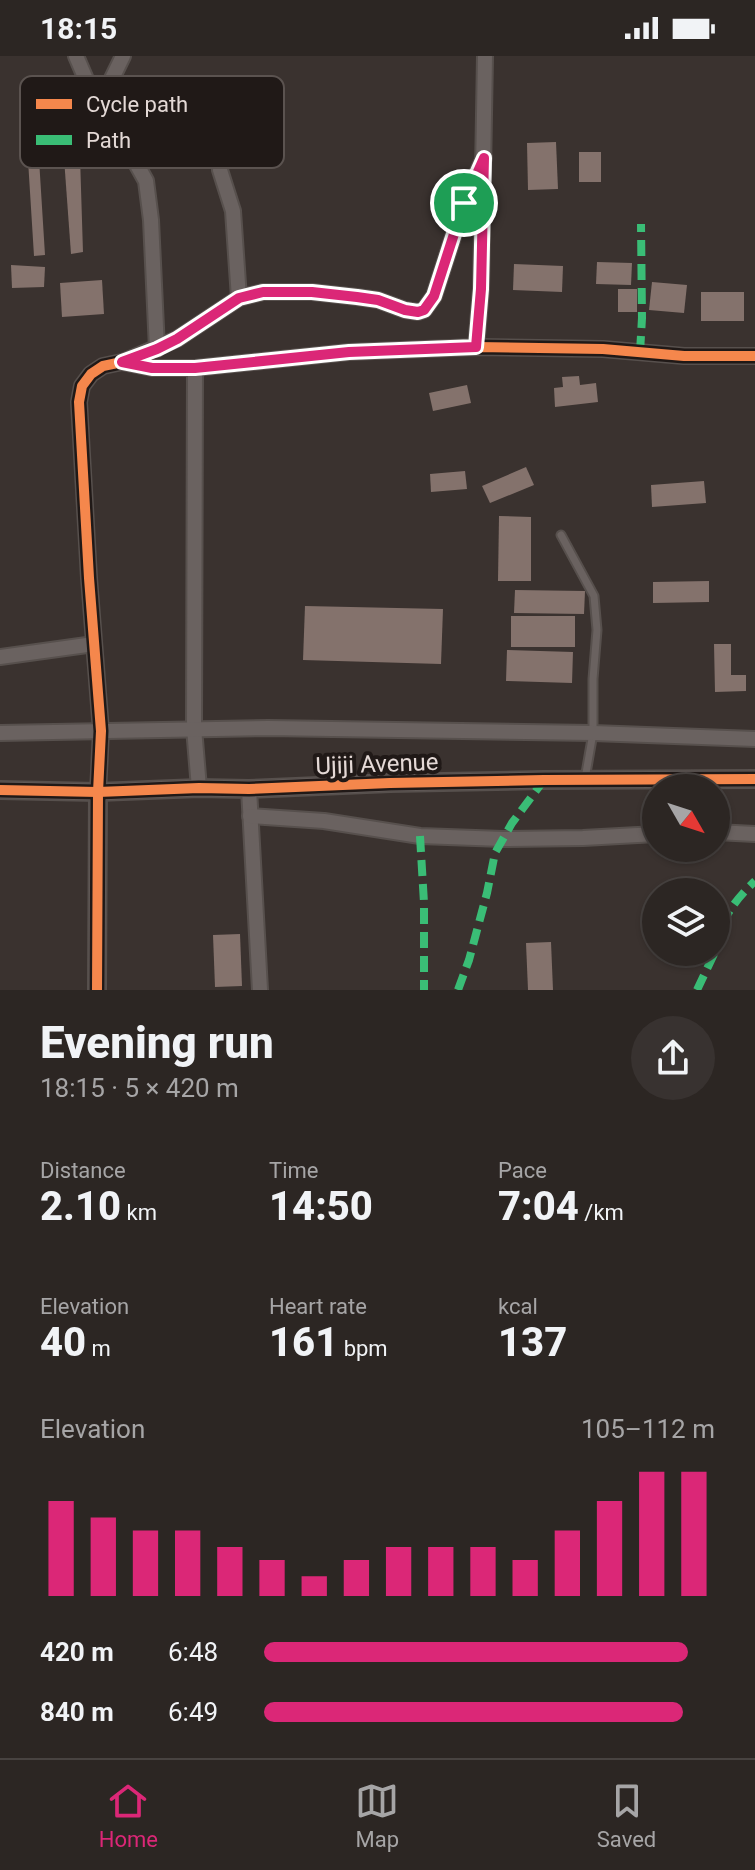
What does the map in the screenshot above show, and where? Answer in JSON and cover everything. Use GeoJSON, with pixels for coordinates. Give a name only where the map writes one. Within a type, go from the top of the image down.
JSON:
{"type":"FeatureCollection","features":[{"type":"Feature","properties":{"kind":"street"},"geometry":{"type":"LineString","coordinates":[[76,56],[85,76]]}},
{"type":"Feature","properties":{"kind":"street"},"geometry":{"type":"LineString","coordinates":[[113,76],[123,56]]}},
{"type":"Feature","properties":{"kind":"street"},"geometry":{"type":"LineString","coordinates":[[476,347],[481,289],[485,56]]}},
{"type":"Feature","properties":{"kind":"street"},"geometry":{"type":"LineString","coordinates":[[97,990],[101,731],[79,402],[82,386],[91,374],[103,366],[157,349],[204,323],[239,298],[263,292],[312,292],[378,300],[405,310],[424,310],[434,296],[464,203],[484,158]]}},
{"type":"Feature","properties":{"kind":"street"},"geometry":{"type":"LineString","coordinates":[[139,168],[146,181],[151,220],[157,349]]}},
{"type":"Feature","properties":{"kind":"street"},"geometry":{"type":"LineString","coordinates":[[220,170],[233,211],[239,298]]}},
{"type":"Feature","properties":{"kind":"street"},"geometry":{"type":"LineString","coordinates":[[122,362],[152,368],[195,368],[349,352],[476,347],[755,356]]}},
{"type":"Feature","properties":{"kind":"street"},"geometry":{"type":"LineString","coordinates":[[195,368],[194,728],[199,788]]}},
{"type":"Feature","properties":{"kind":"street"},"geometry":{"type":"LineString","coordinates":[[0,657],[94,644]]}},
{"type":"Feature","properties":{"kind":"street"},"geometry":{"type":"LineString","coordinates":[[0,733],[194,728],[593,733],[755,739]]}},
{"type":"Feature","properties":{"kind":"street","name":"Ujiji Avenue"},"geometry":{"type":"LineString","coordinates":[[0,790],[98,792],[390,783],[755,779]]}},
{"type":"Feature","properties":{"kind":"street"},"geometry":{"type":"LineString","coordinates":[[249,789],[260,990]]}},
{"type":"Feature","properties":{"kind":"street"},"geometry":{"type":"LineString","coordinates":[[250,816],[324,821],[420,836],[503,839],[642,835]]}},
{"type":"Feature","properties":{"kind":"street"},"geometry":{"type":"LineString","coordinates":[[730,833],[755,834]]}},
{"type":"Feature","properties":{"kind":"lane"},"geometry":{"type":"LineString","coordinates":[[561,535],[594,596],[597,630],[593,733],[585,780]]}},
{"type":"Feature","properties":{"kind":"building"},"geometry":{"type":"Polygon","coordinates":[[[556,142],[558,189],[528,190],[527,143],[556,142]]]}},
{"type":"Feature","properties":{"kind":"building"},"geometry":{"type":"Polygon","coordinates":[[[579,152],[601,152],[601,182],[579,182],[579,152]]]}},
{"type":"Feature","properties":{"kind":"building"},"geometry":{"type":"Polygon","coordinates":[[[28,168],[40,168],[45,255],[34,256],[28,168]]]}},
{"type":"Feature","properties":{"kind":"building"},"geometry":{"type":"Polygon","coordinates":[[[65,168],[80,168],[83,252],[71,254],[65,168]]]}},
{"type":"Feature","properties":{"kind":"building"},"geometry":{"type":"Polygon","coordinates":[[[597,262],[632,263],[631,285],[596,284],[597,262]]]}},
{"type":"Feature","properties":{"kind":"building"},"geometry":{"type":"Polygon","coordinates":[[[514,264],[563,266],[562,292],[513,290],[514,264]]]}},
{"type":"Feature","properties":{"kind":"building"},"geometry":{"type":"Polygon","coordinates":[[[11,265],[45,267],[44,287],[12,288],[11,265]]]}},
{"type":"Feature","properties":{"kind":"building"},"geometry":{"type":"Polygon","coordinates":[[[102,280],[104,314],[62,317],[60,283],[102,280]]]}},
{"type":"Feature","properties":{"kind":"building"},"geometry":{"type":"Polygon","coordinates":[[[652,282],[687,285],[684,313],[649,310],[652,282]]]}},
{"type":"Feature","properties":{"kind":"building"},"geometry":{"type":"Polygon","coordinates":[[[618,289],[637,289],[637,312],[618,312],[618,289]]]}},
{"type":"Feature","properties":{"kind":"building"},"geometry":{"type":"Polygon","coordinates":[[[701,292],[744,292],[744,321],[701,321],[701,292]]]}},
{"type":"Feature","properties":{"kind":"building"},"geometry":{"type":"Polygon","coordinates":[[[579,376],[580,385],[596,383],[598,402],[555,407],[554,388],[563,387],[562,377],[579,376]]]}},
{"type":"Feature","properties":{"kind":"building"},"geometry":{"type":"Polygon","coordinates":[[[467,385],[471,403],[433,411],[429,393],[467,385]]]}},
{"type":"Feature","properties":{"kind":"building"},"geometry":{"type":"Polygon","coordinates":[[[526,467],[534,485],[490,503],[482,486],[526,467]]]}},
{"type":"Feature","properties":{"kind":"building"},"geometry":{"type":"Polygon","coordinates":[[[465,471],[467,489],[431,492],[430,474],[465,471]]]}},
{"type":"Feature","properties":{"kind":"building"},"geometry":{"type":"Polygon","coordinates":[[[704,481],[706,503],[652,507],[651,485],[704,481]]]}},
{"type":"Feature","properties":{"kind":"building"},"geometry":{"type":"Polygon","coordinates":[[[499,516],[531,517],[531,581],[498,581],[499,516]]]}},
{"type":"Feature","properties":{"kind":"building"},"geometry":{"type":"Polygon","coordinates":[[[709,581],[709,602],[653,603],[653,582],[709,581]]]}},
{"type":"Feature","properties":{"kind":"building"},"geometry":{"type":"Polygon","coordinates":[[[515,590],[585,591],[584,614],[514,613],[515,590]]]}},
{"type":"Feature","properties":{"kind":"building"},"geometry":{"type":"Polygon","coordinates":[[[305,606],[443,609],[441,664],[303,660],[305,606]]]}},
{"type":"Feature","properties":{"kind":"building"},"geometry":{"type":"Polygon","coordinates":[[[511,616],[575,616],[575,647],[511,647],[511,616]]]}},
{"type":"Feature","properties":{"kind":"building"},"geometry":{"type":"Polygon","coordinates":[[[714,644],[731,644],[731,675],[746,675],[746,691],[715,692],[714,644]]]}},
{"type":"Feature","properties":{"kind":"building"},"geometry":{"type":"Polygon","coordinates":[[[507,650],[573,652],[572,683],[506,681],[507,650]]]}},
{"type":"Feature","properties":{"kind":"building"},"geometry":{"type":"Polygon","coordinates":[[[240,934],[242,986],[215,987],[213,935],[240,934]]]}},
{"type":"Feature","properties":{"kind":"building"},"geometry":{"type":"Polygon","coordinates":[[[551,942],[553,990],[528,990],[526,943],[551,942]]]}},
{"type":"Feature","properties":{"kind":"marked path"},"geometry":{"type":"LineString","coordinates":[[640,352],[641,224]]}},
{"type":"Feature","properties":{"kind":"marked path"},"geometry":{"type":"LineString","coordinates":[[458,990],[469,960],[495,853],[512,823],[544,780]]}},
{"type":"Feature","properties":{"kind":"marked path"},"geometry":{"type":"LineString","coordinates":[[420,836],[424,990]]}},
{"type":"Feature","properties":{"kind":"marked path"},"geometry":{"type":"LineString","coordinates":[[730,911],[755,881]]}},
{"type":"Feature","properties":{"kind":"marked path"},"geometry":{"type":"LineString","coordinates":[[697,990],[708,966]]}},
{"type":"Feature","properties":{"kind":"cycle path"},"geometry":{"type":"LineString","coordinates":[[97,990],[101,731],[79,402],[82,386],[91,374],[103,366],[122,362],[152,368],[195,368],[349,352],[476,347],[755,356]]}},
{"type":"Feature","properties":{"kind":"cycle path"},"geometry":{"type":"LineString","coordinates":[[0,790],[98,792],[390,783],[755,779]]}},
{"type":"Feature","properties":{"kind":"route"},"geometry":{"type":"LineString","coordinates":[[484,158],[481,289],[476,347],[349,352],[195,368],[152,368],[122,362],[177,339],[239,298],[263,292],[312,292],[357,297],[378,300],[405,310],[424,310],[434,296],[464,203],[484,158]]}}]}
